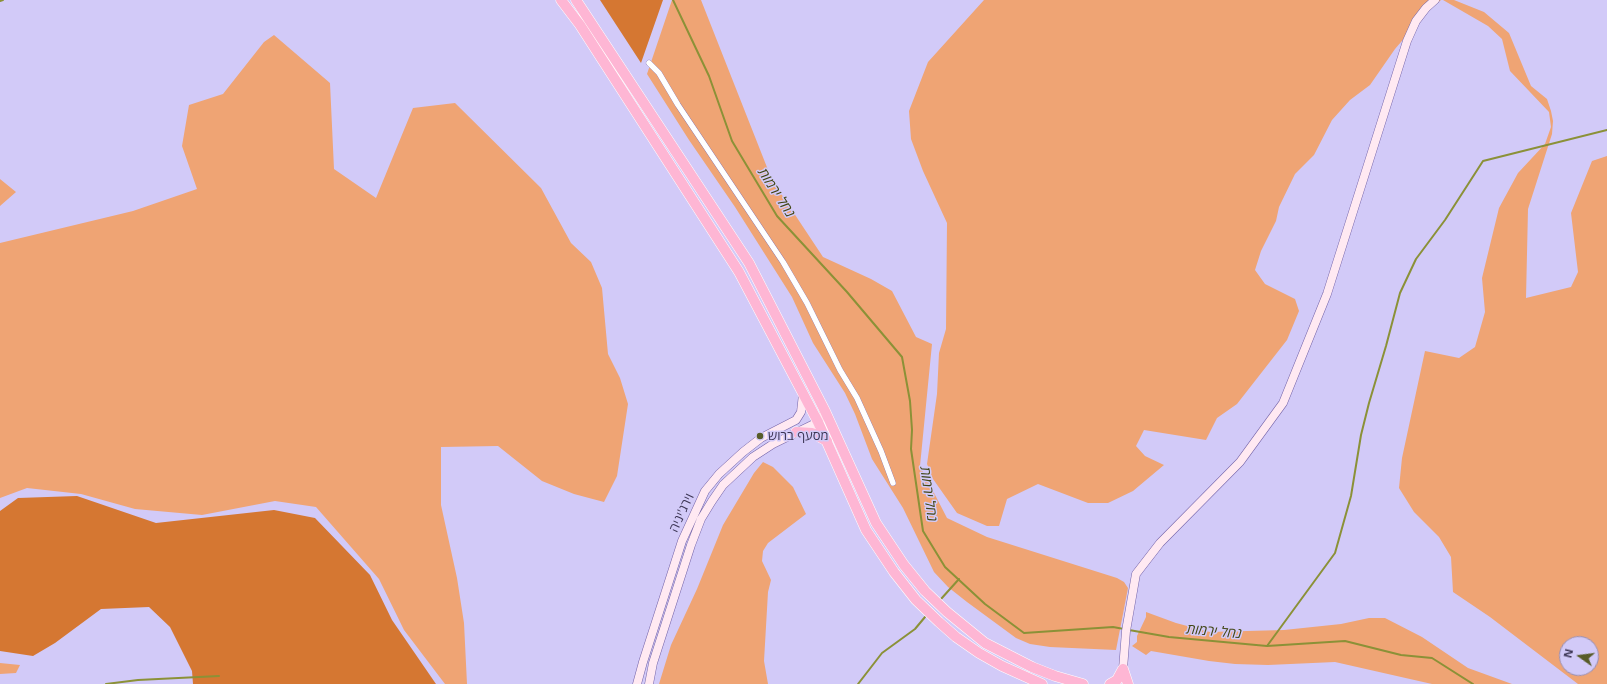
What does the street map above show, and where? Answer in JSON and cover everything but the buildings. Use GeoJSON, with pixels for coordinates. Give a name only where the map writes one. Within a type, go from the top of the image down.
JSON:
{"type":"FeatureCollection","features":[{"type":"Feature","properties":{"kind":"highway"},"geometry":{"type":"LineString","coordinates":[[562,0],[580,25],[739,272],[818,422],[866,530],[894,572],[916,600],[939,622],[979,653],[1002,666],[1042,684]]}},
{"type":"Feature","properties":{"kind":"highway"},"geometry":{"type":"LineString","coordinates":[[576,0],[749,263],[825,411],[876,523],[892,549],[925,591],[947,612],[985,643],[1032,667],[1055,676],[1083,684]]}},
{"type":"Feature","properties":{"kind":"highway"},"geometry":{"type":"LineString","coordinates":[[796,432],[812,433],[826,441]]}},
{"type":"Feature","properties":{"kind":"highway"},"geometry":{"type":"LineString","coordinates":[[1110,684],[1117,680],[1123,669]]}},
{"type":"Feature","properties":{"kind":"highway"},"geometry":{"type":"LineString","coordinates":[[1123,669],[1128,684]]}},
{"type":"Feature","properties":{"kind":"street"},"geometry":{"type":"LineString","coordinates":[[1123,669],[1126,631],[1136,574],[1160,543],[1240,462],[1284,403],[1327,294],[1407,41],[1416,21],[1426,8],[1435,0]]}},
{"type":"Feature","properties":{"kind":"street"},"geometry":{"type":"LineString","coordinates":[[649,63],[659,73],[678,105],[783,262],[807,303],[840,370],[857,398],[881,451],[893,483]]}},
{"type":"Feature","properties":{"kind":"street","name":"וירג'יניה"},"geometry":{"type":"LineString","coordinates":[[638,684],[643,662],[682,541],[706,491],[718,474],[743,452],[761,438],[796,420],[801,412],[803,393]]}},
{"type":"Feature","properties":{"kind":"street"},"geometry":{"type":"LineString","coordinates":[[818,422],[825,411]]}},
{"type":"Feature","properties":{"kind":"street","name":"וירג'יניה"},"geometry":{"type":"LineString","coordinates":[[649,684],[653,663],[691,544],[702,519],[723,485],[743,465],[762,450],[818,422]]}},
{"type":"Feature","properties":{"kind":"shaded area"},"geometry":{"type":"Polygon","coordinates":[[[600,0],[663,0],[641,63],[600,0]]]}},
{"type":"Feature","properties":{"kind":"shaded area"},"geometry":{"type":"Polygon","coordinates":[[[672,0],[701,0],[772,180],[823,257],[871,279],[892,291],[916,337],[932,344],[920,466],[947,518],[987,537],[1117,578],[1124,582],[1128,588],[1116,650],[1050,647],[1030,644],[1016,638],[948,587],[934,572],[903,508],[872,459],[855,414],[845,393],[813,343],[792,297],[735,207],[689,140],[647,74],[672,0]]]}},
{"type":"Feature","properties":{"kind":"shaded area"},"geometry":{"type":"Polygon","coordinates":[[[984,0],[1441,0],[1425,14],[1395,49],[1370,85],[1350,100],[1332,120],[1314,155],[1295,174],[1279,207],[1276,221],[1261,251],[1255,270],[1265,284],[1295,299],[1299,311],[1287,340],[1237,404],[1217,418],[1206,440],[1144,430],[1136,446],[1145,456],[1164,465],[1133,491],[1108,503],[1088,503],[1038,484],[1007,499],[999,526],[987,526],[957,513],[933,479],[927,464],[937,394],[939,353],[946,329],[947,223],[923,171],[911,139],[909,111],[928,62],[984,0]]]}},
{"type":"Feature","properties":{"kind":"shaded area"},"geometry":{"type":"Polygon","coordinates":[[[1443,0],[1454,0],[1484,12],[1509,33],[1531,86],[1547,99],[1551,111],[1553,121],[1552,134],[1528,209],[1526,298],[1571,287],[1578,272],[1571,213],[1592,161],[1607,156],[1607,684],[1578,684],[1567,676],[1599,676],[1599,636],[1559,636],[1559,670],[1490,617],[1453,592],[1451,557],[1439,537],[1414,512],[1399,488],[1402,458],[1425,351],[1459,358],[1475,347],[1485,312],[1482,278],[1499,208],[1518,173],[1545,144],[1551,127],[1549,112],[1510,71],[1502,39],[1488,26],[1443,0]]]}},
{"type":"Feature","properties":{"kind":"shaded area"},"geometry":{"type":"Polygon","coordinates":[[[274,35],[330,83],[334,169],[376,198],[413,108],[455,103],[541,188],[571,243],[591,262],[602,288],[608,354],[620,378],[628,404],[617,476],[604,502],[574,494],[542,481],[498,446],[441,447],[441,505],[457,578],[464,623],[467,684],[445,684],[404,630],[379,579],[316,507],[275,501],[202,515],[135,509],[81,494],[27,488],[0,498],[0,243],[133,211],[197,189],[182,146],[189,105],[223,94],[264,42],[274,35]]]}},
{"type":"Feature","properties":{"kind":"shaded area"},"geometry":{"type":"Polygon","coordinates":[[[0,179],[16,192],[0,206],[0,179]]]}},
{"type":"Feature","properties":{"kind":"shaded area"},"geometry":{"type":"Polygon","coordinates":[[[763,462],[773,467],[793,487],[806,514],[768,543],[763,551],[762,561],[771,580],[768,592],[764,661],[768,684],[659,684],[671,645],[697,589],[723,525],[754,473],[763,462]]]}},
{"type":"Feature","properties":{"kind":"shaded area"},"geometry":{"type":"Polygon","coordinates":[[[77,496],[156,523],[274,510],[315,518],[370,575],[392,620],[436,684],[193,684],[192,671],[170,627],[149,607],[101,609],[55,643],[33,656],[0,651],[0,511],[18,498],[77,496]]]}},
{"type":"Feature","properties":{"kind":"shaded area"},"geometry":{"type":"Polygon","coordinates":[[[1146,612],[1176,623],[1210,632],[1284,630],[1341,624],[1369,618],[1385,618],[1422,637],[1468,668],[1512,684],[1432,684],[1335,662],[1268,665],[1235,664],[1151,651],[1146,655],[1132,646],[1137,642],[1137,636],[1146,617],[1146,612]]]}},
{"type":"Feature","properties":{"kind":"shaded area"},"geometry":{"type":"Polygon","coordinates":[[[0,663],[20,665],[16,673],[0,674],[0,663]]]}},
{"type":"Feature","properties":{"kind":"waterway","name":"נחל ירמות"},"geometry":{"type":"LineString","coordinates":[[673,0],[709,76],[732,141],[777,216],[847,292],[902,357],[910,401],[912,430],[911,449],[923,531],[945,567],[985,604],[1024,633],[1113,627],[1124,629]]}},
{"type":"Feature","properties":{"kind":"waterway"},"geometry":{"type":"LineString","coordinates":[[1267,646],[1335,553],[1351,496],[1361,435],[1369,403],[1400,293],[1416,259],[1445,220],[1483,161],[1607,130]]}},
{"type":"Feature","properties":{"kind":"waterway"},"geometry":{"type":"LineString","coordinates":[[941,599],[959,579]]}},
{"type":"Feature","properties":{"kind":"waterway"},"geometry":{"type":"LineString","coordinates":[[858,684],[882,653],[915,629],[925,617]]}},
{"type":"Feature","properties":{"kind":"waterway","name":"נחל ירמות"},"geometry":{"type":"LineString","coordinates":[[1129,630],[1169,637],[1267,646],[1345,641],[1401,655],[1432,658],[1473,684]]}},
{"type":"Feature","properties":{"kind":"waterway"},"geometry":{"type":"LineString","coordinates":[[106,684],[138,680],[219,676]]}},
{"type":"Feature","properties":{"kind":"place","name":"מסעף ברוש"},"geometry":{"type":"Point","coordinates":[760,436]}}]}
